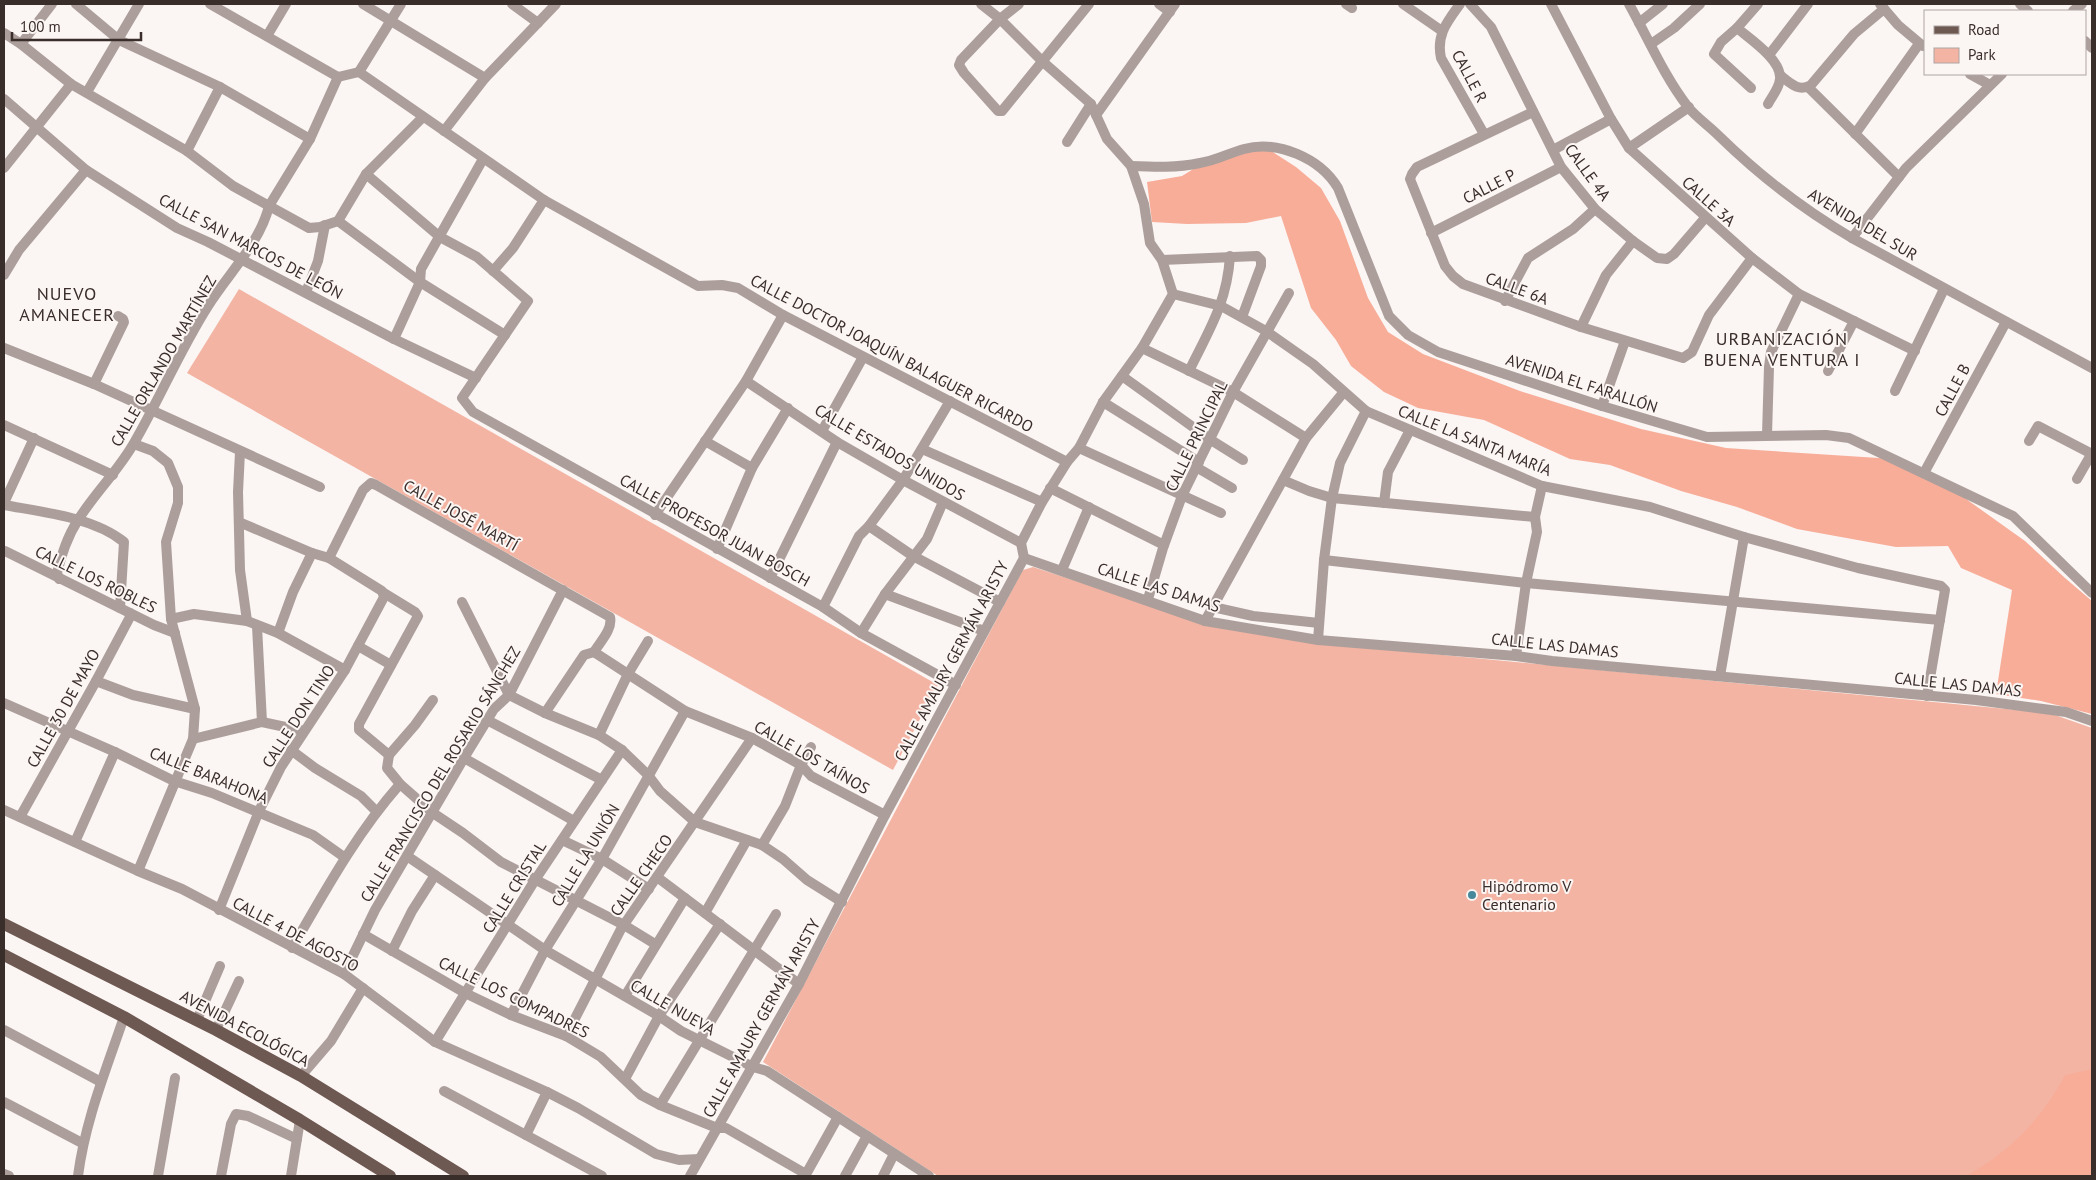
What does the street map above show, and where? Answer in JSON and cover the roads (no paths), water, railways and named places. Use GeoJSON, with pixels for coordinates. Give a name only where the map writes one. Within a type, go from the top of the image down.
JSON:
{"type":"FeatureCollection","features":[{"type":"Feature","properties":{"kind":"main road","name":"AVENIDA ECOLÓGICA"},"geometry":{"type":"LineString","coordinates":[[4,924],[197,1020],[301,1076],[463,1176]]}},
{"type":"Feature","properties":{"kind":"main road"},"geometry":{"type":"LineString","coordinates":[[4,956],[124,1017],[300,1120],[372,1172],[390,1176]]}},
{"type":"Feature","properties":{"kind":"street"},"geometry":{"type":"LineString","coordinates":[[21,44],[52,4]]}},
{"type":"Feature","properties":{"kind":"street"},"geometry":{"type":"LineString","coordinates":[[76,4],[119,40],[220,87],[310,139]]}},
{"type":"Feature","properties":{"kind":"street"},"geometry":{"type":"LineString","coordinates":[[87,92],[139,4]]}},
{"type":"Feature","properties":{"kind":"street"},"geometry":{"type":"LineString","coordinates":[[267,36],[286,4]]}},
{"type":"Feature","properties":{"kind":"street"},"geometry":{"type":"LineString","coordinates":[[363,4],[485,78]]}},
{"type":"Feature","properties":{"kind":"street"},"geometry":{"type":"LineString","coordinates":[[215,5],[338,77],[359,72],[401,4]]}},
{"type":"Feature","properties":{"kind":"street"},"geometry":{"type":"LineString","coordinates":[[512,4],[538,23]]}},
{"type":"Feature","properties":{"kind":"street"},"geometry":{"type":"LineString","coordinates":[[444,131],[485,78],[556,4]]}},
{"type":"Feature","properties":{"kind":"street"},"geometry":{"type":"LineString","coordinates":[[981,4],[1000,19],[1042,61],[1091,104],[1107,139],[1131,166],[1144,204],[1150,243],[1162,260],[1173,294]]}},
{"type":"Feature","properties":{"kind":"street"},"geometry":{"type":"LineString","coordinates":[[1019,4],[1000,19],[961,60],[959,65],[964,74],[998,110],[1002,111],[1089,4]]}},
{"type":"Feature","properties":{"kind":"street"},"geometry":{"type":"LineString","coordinates":[[1096,114],[1172,8],[1159,4]]}},
{"type":"Feature","properties":{"kind":"street"},"geometry":{"type":"LineString","coordinates":[[1402,4],[1442,30],[1460,4]]}},
{"type":"Feature","properties":{"kind":"street","name":"CALLE 4A"},"geometry":{"type":"LineString","coordinates":[[1470,4],[1491,27],[1561,166],[1595,209],[1633,241],[1657,258],[1667,259],[1674,254],[1704,218]]}},
{"type":"Feature","properties":{"kind":"street","name":"CALLE 3A"},"geometry":{"type":"LineString","coordinates":[[1551,4],[1611,119],[1629,148],[1704,218],[1799,294],[1915,351]]}},
{"type":"Feature","properties":{"kind":"street","name":"AVENIDA DEL SUR"},"geometry":{"type":"LineString","coordinates":[[1629,4],[1668,76],[1689,108],[1738,155],[1790,197],[1852,238],[2092,368]]}},
{"type":"Feature","properties":{"kind":"street"},"geometry":{"type":"LineString","coordinates":[[1639,23],[1663,4]]}},
{"type":"Feature","properties":{"kind":"street"},"geometry":{"type":"LineString","coordinates":[[1650,44],[1674,28],[1700,4]]}},
{"type":"Feature","properties":{"kind":"street"},"geometry":{"type":"LineString","coordinates":[[1751,88],[1714,54],[1721,42],[1737,28],[1758,4]]}},
{"type":"Feature","properties":{"kind":"street"},"geometry":{"type":"LineString","coordinates":[[1769,54],[1808,4]]}},
{"type":"Feature","properties":{"kind":"street"},"geometry":{"type":"LineString","coordinates":[[1737,28],[1769,54],[1781,76],[1799,88],[1804,89],[1808,87],[1854,34],[1882,6],[1898,25],[1922,45],[1855,134]]}},
{"type":"Feature","properties":{"kind":"street","name":"CALLE R"},"geometry":{"type":"LineString","coordinates":[[1442,30],[1439,48],[1441,58],[1484,134]]}},
{"type":"Feature","properties":{"kind":"street"},"geometry":{"type":"LineString","coordinates":[[4,33],[21,44],[71,84],[187,151],[233,186],[309,228],[338,221],[366,174],[424,117]]}},
{"type":"Feature","properties":{"kind":"street","name":"CALLE DOCTOR JOAQUÍN BALAGUER RICARDO"},"geometry":{"type":"LineString","coordinates":[[359,72],[544,200],[698,286],[722,285],[738,288],[783,315],[1067,462]]}},
{"type":"Feature","properties":{"kind":"street"},"geometry":{"type":"LineString","coordinates":[[1972,75],[1990,85]]}},
{"type":"Feature","properties":{"kind":"street"},"geometry":{"type":"LineString","coordinates":[[1852,238],[1899,177],[2001,75]]}},
{"type":"Feature","properties":{"kind":"street"},"geometry":{"type":"LineString","coordinates":[[1768,104],[1781,76]]}},
{"type":"Feature","properties":{"kind":"street","name":"CALLE ORLANDO MARTÍNEZ"},"geometry":{"type":"LineString","coordinates":[[60,579],[57,573],[64,546],[78,520],[134,444],[208,306],[262,226],[269,206],[310,139],[338,77]]}},
{"type":"Feature","properties":{"kind":"street"},"geometry":{"type":"LineString","coordinates":[[4,168],[71,84]]}},
{"type":"Feature","properties":{"kind":"street"},"geometry":{"type":"LineString","coordinates":[[187,151],[220,87]]}},
{"type":"Feature","properties":{"kind":"street"},"geometry":{"type":"LineString","coordinates":[[1808,87],[1899,177]]}},
{"type":"Feature","properties":{"kind":"street","name":"CALLE SAN MARCOS DE LEÓN"},"geometry":{"type":"LineString","coordinates":[[6,103],[37,127],[86,170],[176,228],[306,292],[394,339],[476,378]]}},
{"type":"Feature","properties":{"kind":"street"},"geometry":{"type":"LineString","coordinates":[[1067,142],[1091,104]]}},
{"type":"Feature","properties":{"kind":"street"},"geometry":{"type":"LineString","coordinates":[[1629,148],[1689,108]]}},
{"type":"Feature","properties":{"kind":"street"},"geometry":{"type":"LineString","coordinates":[[1484,134],[1534,112]]}},
{"type":"Feature","properties":{"kind":"street"},"geometry":{"type":"LineString","coordinates":[[1553,150],[1611,119]]}},
{"type":"Feature","properties":{"kind":"street","name":"CALLE 6A"},"geometry":{"type":"LineString","coordinates":[[1484,134],[1417,167],[1410,179],[1445,266],[1463,284],[1581,327],[1683,358],[1688,356],[1710,315],[1752,258]]}},
{"type":"Feature","properties":{"kind":"street","name":"AVENIDA EL FARALLÓN"},"geometry":{"type":"LineString","coordinates":[[1131,166],[1155,168],[1188,166],[1208,162],[1254,147],[1273,146],[1288,150],[1320,168],[1332,178],[1338,188],[1385,308],[1400,329],[1443,354],[1602,406],[1707,437],[1839,435],[1849,438],[2013,516],[2092,594]]}},
{"type":"Feature","properties":{"kind":"street"},"geometry":{"type":"LineString","coordinates":[[394,339],[420,282],[421,269],[483,159]]}},
{"type":"Feature","properties":{"kind":"street","name":"CALLE P"},"geometry":{"type":"LineString","coordinates":[[1431,232],[1561,166]]}},
{"type":"Feature","properties":{"kind":"street"},"geometry":{"type":"LineString","coordinates":[[4,275],[19,250],[86,170]]}},
{"type":"Feature","properties":{"kind":"street"},"geometry":{"type":"LineString","coordinates":[[366,174],[440,236],[477,257],[528,301],[476,378]]}},
{"type":"Feature","properties":{"kind":"street"},"geometry":{"type":"LineString","coordinates":[[493,270],[513,248],[544,200]]}},
{"type":"Feature","properties":{"kind":"street"},"geometry":{"type":"LineString","coordinates":[[1504,300],[1528,258],[1573,229],[1595,209]]}},
{"type":"Feature","properties":{"kind":"street"},"geometry":{"type":"LineString","coordinates":[[338,221],[420,282],[506,335]]}},
{"type":"Feature","properties":{"kind":"street"},"geometry":{"type":"LineString","coordinates":[[306,292],[318,261],[325,225]]}},
{"type":"Feature","properties":{"kind":"street"},"geometry":{"type":"LineString","coordinates":[[1581,327],[1606,275],[1633,241]]}},
{"type":"Feature","properties":{"kind":"street"},"geometry":{"type":"LineString","coordinates":[[1189,371],[1221,306],[1228,281],[1230,256]]}},
{"type":"Feature","properties":{"kind":"street"},"geometry":{"type":"LineString","coordinates":[[1162,260],[1257,256],[1261,260],[1261,266],[1242,317]]}},
{"type":"Feature","properties":{"kind":"street"},"geometry":{"type":"LineString","coordinates":[[1895,391],[1944,289]]}},
{"type":"Feature","properties":{"kind":"street","name":"CALLE PRINCIPAL"},"geometry":{"type":"LineString","coordinates":[[1148,600],[1164,546],[1182,496],[1233,392],[1288,292]]}},
{"type":"Feature","properties":{"kind":"street","name":"CALLE LA SANTA MARÍA"},"geometry":{"type":"LineString","coordinates":[[1173,294],[1221,306],[1242,317],[1266,331],[1313,364],[1343,393],[1366,411],[1410,430],[1542,486],[1650,507],[1744,537],[1858,568],[1941,586],[1945,590],[1940,620]]}},
{"type":"Feature","properties":{"kind":"street","name":"CALLE AMAURY GERMÁN ARISTY"},"geometry":{"type":"LineString","coordinates":[[690,1176],[799,984],[885,815],[1024,558],[1022,543],[1042,502],[1067,462],[1079,448],[1103,402],[1142,348],[1173,294]]}},
{"type":"Feature","properties":{"kind":"street"},"geometry":{"type":"LineString","coordinates":[[1767,435],[1771,352],[1799,294]]}},
{"type":"Feature","properties":{"kind":"street"},"geometry":{"type":"LineString","coordinates":[[655,515],[746,380],[783,315]]}},
{"type":"Feature","properties":{"kind":"street"},"geometry":{"type":"LineString","coordinates":[[94,384],[124,322],[118,316]]}},
{"type":"Feature","properties":{"kind":"street"},"geometry":{"type":"LineString","coordinates":[[1828,371],[1854,320]]}},
{"type":"Feature","properties":{"kind":"street","name":"CALLE B"},"geometry":{"type":"LineString","coordinates":[[1924,473],[2006,322]]}},
{"type":"Feature","properties":{"kind":"street"},"geometry":{"type":"LineString","coordinates":[[1602,406],[1625,341]]}},
{"type":"Feature","properties":{"kind":"street"},"geometry":{"type":"LineString","coordinates":[[4,348],[94,384],[320,488]]}},
{"type":"Feature","properties":{"kind":"street"},"geometry":{"type":"LineString","coordinates":[[1142,348],[1233,392],[1306,438]]}},
{"type":"Feature","properties":{"kind":"street"},"geometry":{"type":"LineString","coordinates":[[822,431],[864,357]]}},
{"type":"Feature","properties":{"kind":"street"},"geometry":{"type":"LineString","coordinates":[[1122,376],[1211,440],[1243,460]]}},
{"type":"Feature","properties":{"kind":"street","name":"CALLE PROFESOR JUAN BOSCH"},"geometry":{"type":"LineString","coordinates":[[476,378],[462,398],[473,412],[655,515],[824,607],[861,633],[956,684]]}},
{"type":"Feature","properties":{"kind":"street","name":"CALLE ESTADOS UNIDOS"},"geometry":{"type":"LineString","coordinates":[[746,380],[837,442],[943,502],[1022,543]]}},
{"type":"Feature","properties":{"kind":"street"},"geometry":{"type":"LineString","coordinates":[[1205,620],[1306,438],[1343,393]]}},
{"type":"Feature","properties":{"kind":"street"},"geometry":{"type":"LineString","coordinates":[[824,607],[859,536],[869,526],[903,480],[950,401]]}},
{"type":"Feature","properties":{"kind":"street"},"geometry":{"type":"LineString","coordinates":[[1103,402],[1232,488]]}},
{"type":"Feature","properties":{"kind":"street"},"geometry":{"type":"LineString","coordinates":[[718,549],[752,468],[788,408]]}},
{"type":"Feature","properties":{"kind":"street"},"geometry":{"type":"LineString","coordinates":[[1318,640],[1324,560],[1332,498],[1340,462],[1366,411]]}},
{"type":"Feature","properties":{"kind":"street"},"geometry":{"type":"LineString","coordinates":[[4,425],[113,475]]}},
{"type":"Feature","properties":{"kind":"street"},"geometry":{"type":"LineString","coordinates":[[2029,441],[2038,426],[2092,453],[2077,479]]}},
{"type":"Feature","properties":{"kind":"street"},"geometry":{"type":"LineString","coordinates":[[1384,503],[1388,472],[1410,430]]}},
{"type":"Feature","properties":{"kind":"street"},"geometry":{"type":"LineString","coordinates":[[34,438],[4,504],[78,520],[124,542],[120,608]]}},
{"type":"Feature","properties":{"kind":"street"},"geometry":{"type":"LineString","coordinates":[[705,441],[752,468]]}},
{"type":"Feature","properties":{"kind":"street"},"geometry":{"type":"LineString","coordinates":[[770,578],[837,442]]}},
{"type":"Feature","properties":{"kind":"street"},"geometry":{"type":"LineString","coordinates":[[134,444],[153,451],[168,463],[178,487],[178,503],[166,542],[171,619],[195,709],[192,739],[138,871]]}},
{"type":"Feature","properties":{"kind":"street"},"geometry":{"type":"LineString","coordinates":[[1079,448],[1221,513]]}},
{"type":"Feature","properties":{"kind":"street"},"geometry":{"type":"LineString","coordinates":[[922,449],[1042,502]]}},
{"type":"Feature","properties":{"kind":"street"},"geometry":{"type":"LineString","coordinates":[[240,452],[238,492],[240,570],[247,621]]}},
{"type":"Feature","properties":{"kind":"street"},"geometry":{"type":"LineString","coordinates":[[1283,480],[1308,491],[1332,498],[1535,517]]}},
{"type":"Feature","properties":{"kind":"street","name":"CALLE JOSÉ MARTÍ"},"geometry":{"type":"LineString","coordinates":[[330,558],[363,490],[370,483],[376,485],[610,617],[609,628],[594,652]]}},
{"type":"Feature","properties":{"kind":"street"},"geometry":{"type":"LineString","coordinates":[[1516,656],[1526,583],[1537,532],[1535,517],[1542,486]]}},
{"type":"Feature","properties":{"kind":"street"},"geometry":{"type":"LineString","coordinates":[[1050,488],[1164,546]]}},
{"type":"Feature","properties":{"kind":"street"},"geometry":{"type":"LineString","coordinates":[[861,633],[885,594],[927,539],[943,502]]}},
{"type":"Feature","properties":{"kind":"street"},"geometry":{"type":"LineString","coordinates":[[1062,570],[1089,507]]}},
{"type":"Feature","properties":{"kind":"street"},"geometry":{"type":"LineString","coordinates":[[239,522],[312,553],[330,558],[384,595],[415,612],[418,616],[359,727],[359,730],[389,755]]}},
{"type":"Feature","properties":{"kind":"street"},"geometry":{"type":"LineString","coordinates":[[869,526],[913,556],[1000,602]]}},
{"type":"Feature","properties":{"kind":"street"},"geometry":{"type":"LineString","coordinates":[[1720,676],[1744,537]]}},
{"type":"Feature","properties":{"kind":"street","name":"CALLE LOS ROBLES"},"geometry":{"type":"LineString","coordinates":[[5,551],[154,625],[175,633]]}},
{"type":"Feature","properties":{"kind":"street"},"geometry":{"type":"LineString","coordinates":[[278,633],[293,592],[312,553]]}},
{"type":"Feature","properties":{"kind":"street","name":"CALLE LAS DAMAS"},"geometry":{"type":"LineString","coordinates":[[1024,558],[1205,620],[1318,640],[1516,656],[1927,696],[2066,712],[2092,721]]}},
{"type":"Feature","properties":{"kind":"street"},"geometry":{"type":"LineString","coordinates":[[1324,560],[1526,583],[1940,620],[1927,696]]}},
{"type":"Feature","properties":{"kind":"street","name":"CALLE FRANCISCO DEL ROSARIO SÁNCHEZ"},"geometry":{"type":"LineString","coordinates":[[344,974],[363,934],[464,758],[494,709],[509,695],[563,590]]}},
{"type":"Feature","properties":{"kind":"street"},"geometry":{"type":"LineString","coordinates":[[885,594],[984,632]]}},
{"type":"Feature","properties":{"kind":"street","name":"CALLE DON TINO"},"geometry":{"type":"LineString","coordinates":[[219,910],[259,812],[292,750],[345,670],[384,595]]}},
{"type":"Feature","properties":{"kind":"street"},"geometry":{"type":"LineString","coordinates":[[462,602],[509,695],[544,713],[599,735],[622,750],[648,775],[660,791],[695,822],[762,845],[783,859],[807,880],[842,902]]}},
{"type":"Feature","properties":{"kind":"street"},"geometry":{"type":"LineString","coordinates":[[1213,606],[1253,616],[1319,624]]}},
{"type":"Feature","properties":{"kind":"street","name":"CALLE 30 DE MAYO"},"geometry":{"type":"LineString","coordinates":[[20,817],[96,681],[130,617],[130,613]]}},
{"type":"Feature","properties":{"kind":"street","name":"CALLE LOS ROBLES"},"geometry":{"type":"LineString","coordinates":[[171,619],[194,614],[247,621],[278,633],[345,670]]}},
{"type":"Feature","properties":{"kind":"street"},"geometry":{"type":"LineString","coordinates":[[257,626],[262,722]]}},
{"type":"Feature","properties":{"kind":"street"},"geometry":{"type":"LineString","coordinates":[[599,735],[628,674],[648,641]]}},
{"type":"Feature","properties":{"kind":"street"},"geometry":{"type":"LineString","coordinates":[[358,646],[391,666]]}},
{"type":"Feature","properties":{"kind":"street"},"geometry":{"type":"LineString","coordinates":[[544,713],[584,655],[594,652]]}},
{"type":"Feature","properties":{"kind":"street","name":"CALLE LOS TAÍNOS"},"geometry":{"type":"LineString","coordinates":[[594,652],[685,711],[752,738],[801,765],[811,776],[885,815]]}},
{"type":"Feature","properties":{"kind":"street"},"geometry":{"type":"LineString","coordinates":[[96,681],[133,695],[195,709]]}},
{"type":"Feature","properties":{"kind":"street"},"geometry":{"type":"LineString","coordinates":[[433,700],[415,725],[389,755],[387,768],[400,784],[433,813],[501,862],[624,925],[656,944]]}},
{"type":"Feature","properties":{"kind":"street","name":"CALLE BARAHONA"},"geometry":{"type":"LineString","coordinates":[[4,704],[116,752],[174,781],[212,793],[313,835],[344,857]]}},
{"type":"Feature","properties":{"kind":"street","name":"CALLE LA UNIÓN"},"geometry":{"type":"LineString","coordinates":[[511,1015],[545,950],[602,859],[685,711]]}},
{"type":"Feature","properties":{"kind":"street"},"geometry":{"type":"LineString","coordinates":[[487,720],[602,780]]}},
{"type":"Feature","properties":{"kind":"street"},"geometry":{"type":"LineString","coordinates":[[192,739],[262,722],[304,731]]}},
{"type":"Feature","properties":{"kind":"street","name":"CALLE CHECO"},"geometry":{"type":"LineString","coordinates":[[566,1036],[624,925],[752,738]]}},
{"type":"Feature","properties":{"kind":"street"},"geometry":{"type":"LineString","coordinates":[[762,845],[785,806],[801,765],[811,747]]}},
{"type":"Feature","properties":{"kind":"street"},"geometry":{"type":"LineString","coordinates":[[292,750],[315,768],[361,796],[376,811]]}},
{"type":"Feature","properties":{"kind":"street","name":"CALLE CRISTAL"},"geometry":{"type":"LineString","coordinates":[[434,1042],[535,880],[622,750]]}},
{"type":"Feature","properties":{"kind":"street"},"geometry":{"type":"LineString","coordinates":[[74,842],[116,752]]}},
{"type":"Feature","properties":{"kind":"street"},"geometry":{"type":"LineString","coordinates":[[464,758],[574,821]]}},
{"type":"Feature","properties":{"kind":"street"},"geometry":{"type":"LineString","coordinates":[[292,948],[344,857],[376,811],[400,784]]}},
{"type":"Feature","properties":{"kind":"street","name":"CALLE 4 DE AGOSTO"},"geometry":{"type":"LineString","coordinates":[[4,810],[182,889],[344,974],[434,1042],[547,1092],[656,1154],[679,1160],[699,1160]]}},
{"type":"Feature","properties":{"kind":"street"},"geometry":{"type":"LineString","coordinates":[[562,840],[602,859],[649,889]]}},
{"type":"Feature","properties":{"kind":"street"},"geometry":{"type":"LineString","coordinates":[[705,913],[747,840]]}},
{"type":"Feature","properties":{"kind":"street","name":"CALLE NUEVA"},"geometry":{"type":"LineString","coordinates":[[407,856],[545,950],[659,1016],[681,1032],[699,1039],[753,1067],[767,1071],[929,1176]]}},
{"type":"Feature","properties":{"kind":"street"},"geometry":{"type":"LineString","coordinates":[[392,951],[412,911],[435,875]]}},
{"type":"Feature","properties":{"kind":"street"},"geometry":{"type":"LineString","coordinates":[[657,877],[799,984]]}},
{"type":"Feature","properties":{"kind":"street"},"geometry":{"type":"LineString","coordinates":[[625,996],[685,898]]}},
{"type":"Feature","properties":{"kind":"street"},"geometry":{"type":"LineString","coordinates":[[660,1105],[776,914]]}},
{"type":"Feature","properties":{"kind":"street"},"geometry":{"type":"LineString","coordinates":[[624,1079],[659,1016],[720,924]]}},
{"type":"Feature","properties":{"kind":"street","name":"CALLE LOS COMPADRES"},"geometry":{"type":"LineString","coordinates":[[363,934],[465,993],[511,1015],[566,1036],[601,1058],[641,1095],[660,1105],[717,1128],[726,1128],[805,1175]]}},
{"type":"Feature","properties":{"kind":"street"},"geometry":{"type":"LineString","coordinates":[[197,1020],[220,966]]}},
{"type":"Feature","properties":{"kind":"street"},"geometry":{"type":"LineString","coordinates":[[216,1030],[239,981]]}},
{"type":"Feature","properties":{"kind":"street"},"geometry":{"type":"LineString","coordinates":[[301,1076],[331,1041],[363,988]]}},
{"type":"Feature","properties":{"kind":"street"},"geometry":{"type":"LineString","coordinates":[[78,1176],[82,1144],[124,1017]]}},
{"type":"Feature","properties":{"kind":"street"},"geometry":{"type":"LineString","coordinates":[[4,1030],[101,1082]]}},
{"type":"Feature","properties":{"kind":"street"},"geometry":{"type":"LineString","coordinates":[[158,1176],[175,1078]]}},
{"type":"Feature","properties":{"kind":"street"},"geometry":{"type":"LineString","coordinates":[[444,1091],[602,1176]]}},
{"type":"Feature","properties":{"kind":"street"},"geometry":{"type":"LineString","coordinates":[[526,1135],[547,1092]]}},
{"type":"Feature","properties":{"kind":"street"},"geometry":{"type":"LineString","coordinates":[[4,1102],[82,1144]]}},
{"type":"Feature","properties":{"kind":"street"},"geometry":{"type":"LineString","coordinates":[[221,1176],[231,1124],[236,1114],[248,1116],[297,1139]]}},
{"type":"Feature","properties":{"kind":"street"},"geometry":{"type":"LineString","coordinates":[[805,1175],[838,1117]]}},
{"type":"Feature","properties":{"kind":"street"},"geometry":{"type":"LineString","coordinates":[[291,1176],[300,1120]]}},
{"type":"Feature","properties":{"kind":"street"},"geometry":{"type":"LineString","coordinates":[[846,1176],[867,1136]]}},
{"type":"Feature","properties":{"kind":"street"},"geometry":{"type":"LineString","coordinates":[[882,1176],[894,1154]]}},
{"type":"Feature","properties":{"kind":"street"},"geometry":{"type":"LineString","coordinates":[[4,1174],[9,1176]]}},
{"type":"Feature","properties":{"kind":"place","name":"Hipódromo V Centenario"},"geometry":{"type":"Point","coordinates":[1472,895]}},
{"type":"Feature","properties":{"kind":"district","name":"NUEVO AMANECER"},"geometry":{"type":"Point","coordinates":[67,304]}},
{"type":"Feature","properties":{"kind":"district","name":"URBANIZACIÓN BUENA VENTURA I"},"geometry":{"type":"Point","coordinates":[1782,349]}}]}
